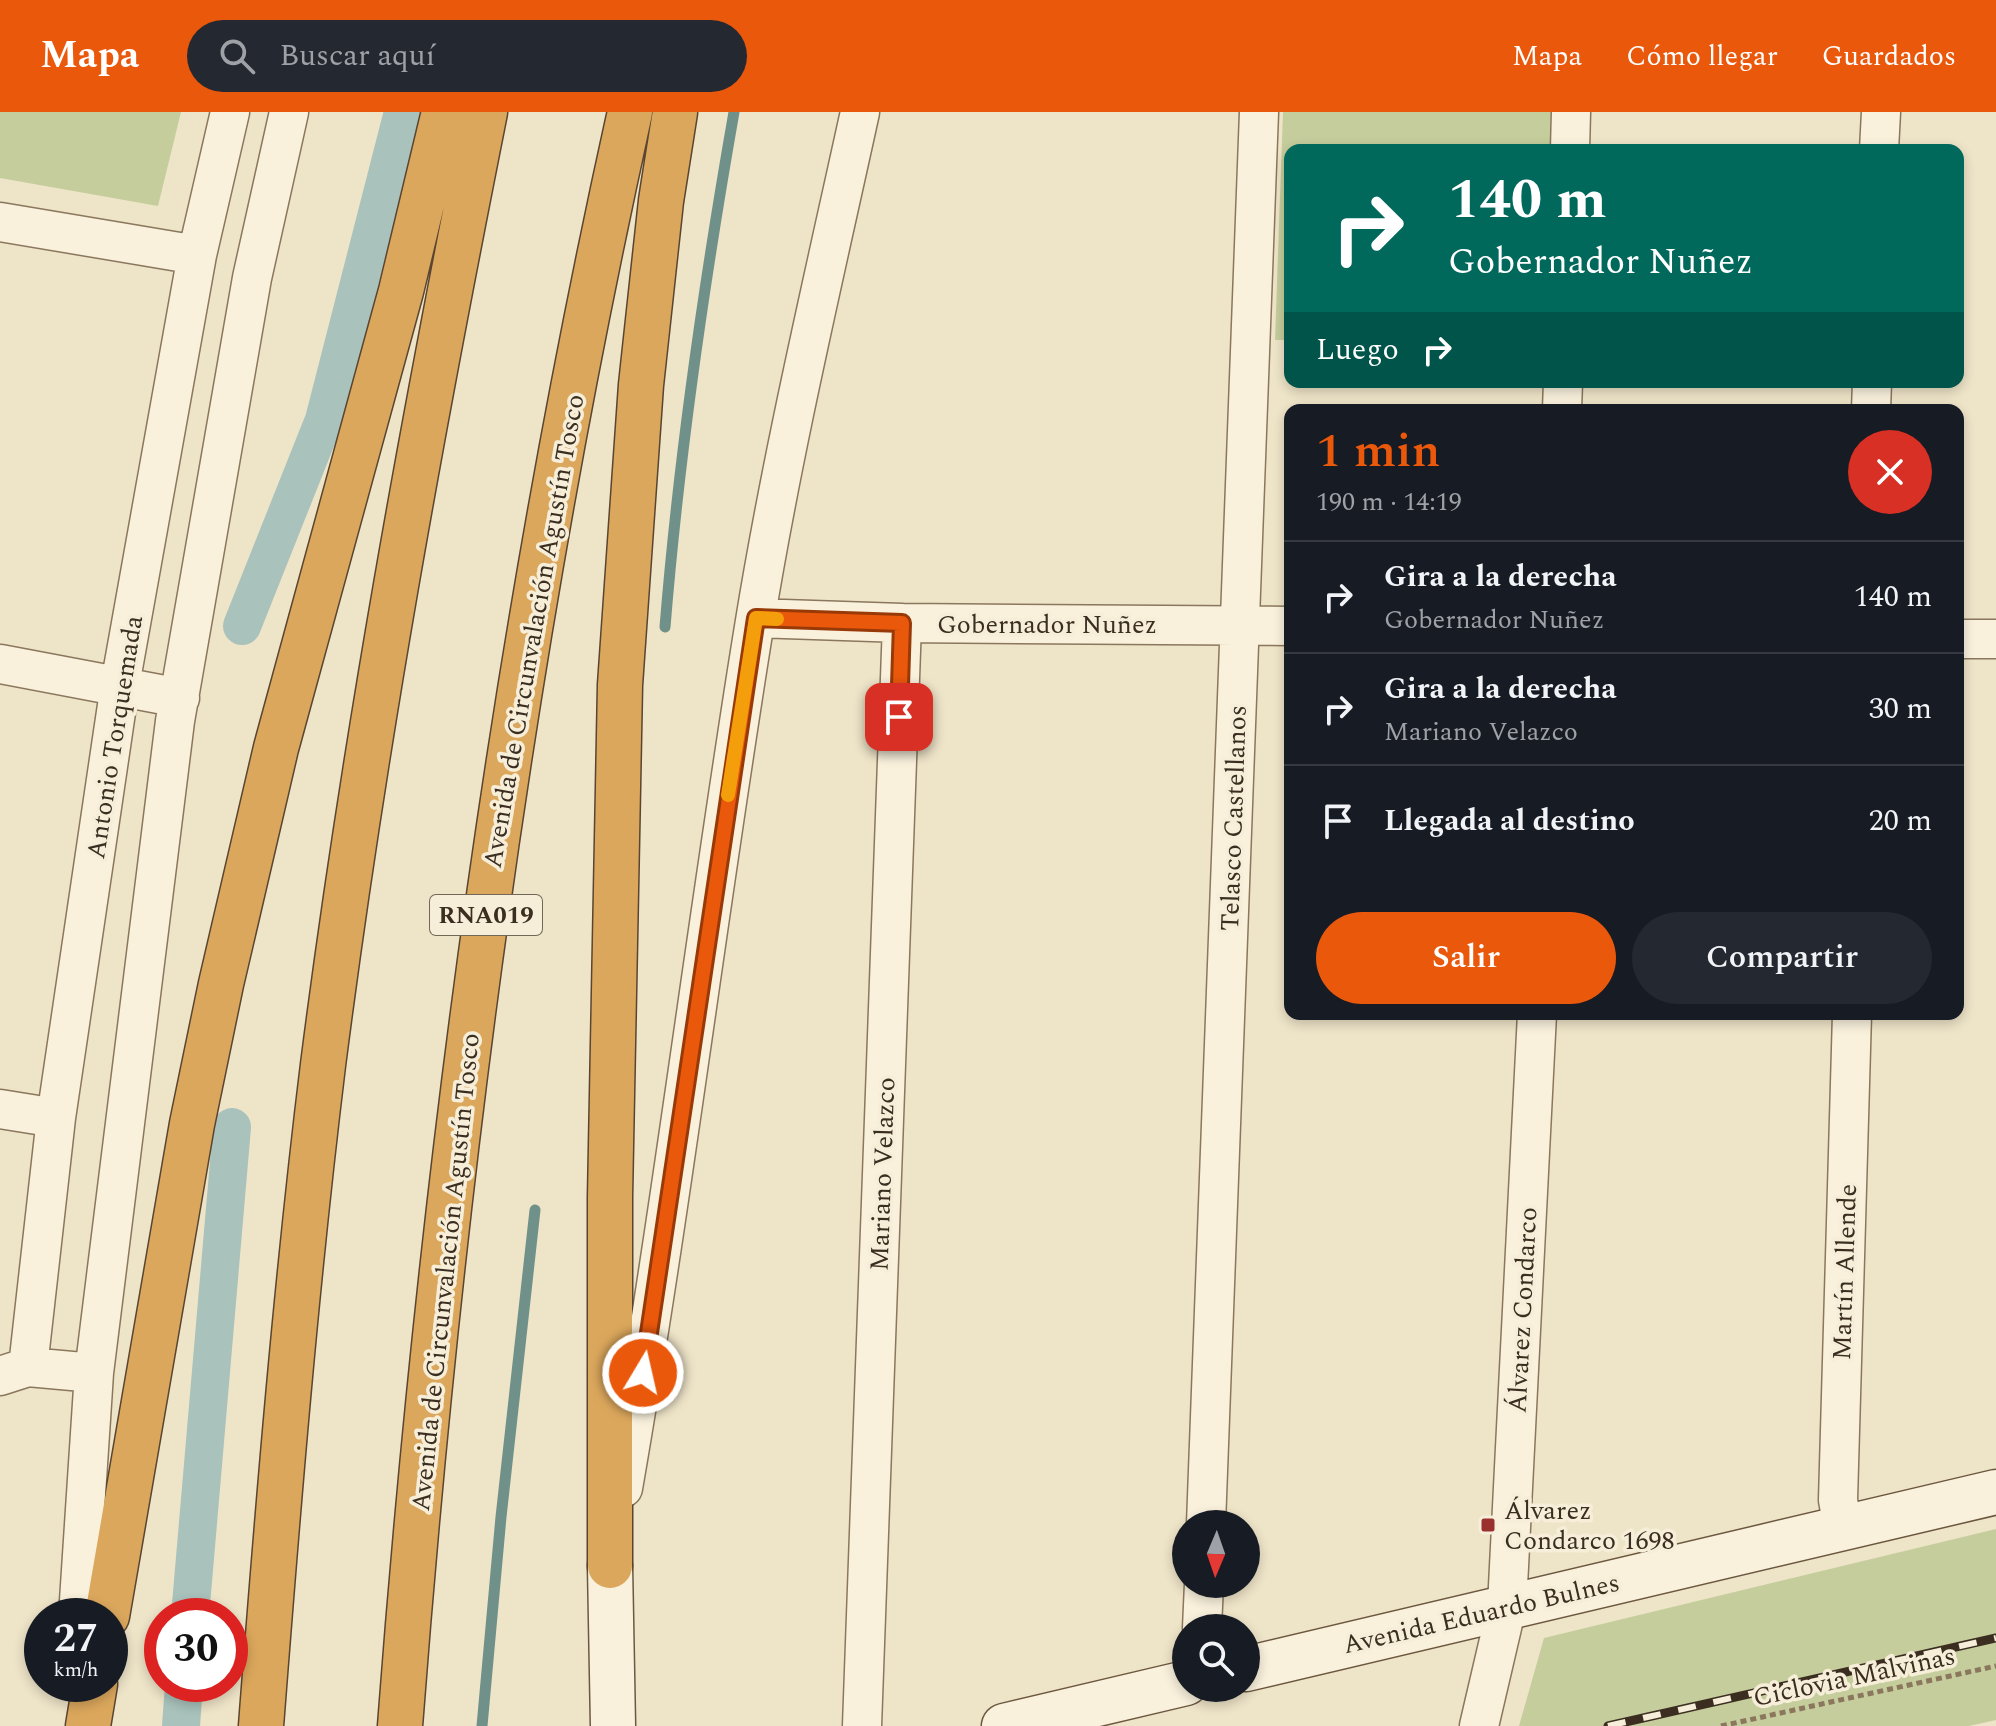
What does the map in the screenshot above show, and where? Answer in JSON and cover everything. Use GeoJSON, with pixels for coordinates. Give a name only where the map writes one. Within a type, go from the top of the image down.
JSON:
{"type":"FeatureCollection","features":[{"type":"Feature","properties":{"kind":"highway"},"geometry":{"type":"LineString","coordinates":[[110,1598],[192,1124],[221,984],[276,748],[401,291],[444,112]]}},
{"type":"Feature","properties":{"kind":"highway"},"geometry":{"type":"LineString","coordinates":[[261,1726],[300,1261],[343,922],[377,692],[419,443],[485,112]]}},
{"type":"Feature","properties":{"kind":"highway","name":"Avenida de Circunvalación Agustín Tosco"},"geometry":{"type":"LineString","coordinates":[[400,1726],[449,1201],[474,999],[547,533],[630,112]]}},
{"type":"Feature","properties":{"kind":"highway"},"geometry":{"type":"LineString","coordinates":[[610,1566],[610,1197],[620,685],[641,385],[661,201],[675,112]]}},
{"type":"Feature","properties":{"kind":"highway"},"geometry":{"type":"LineString","coordinates":[[88,1726],[92,1702]]}},
{"type":"Feature","properties":{"kind":"main road","name":"Avenida Eduardo Bulnes"},"geometry":{"type":"LineString","coordinates":[[1260,1666],[1996,1492]]}},
{"type":"Feature","properties":{"kind":"main road"},"geometry":{"type":"LineString","coordinates":[[610,1566],[613,1726]]}},
{"type":"Feature","properties":{"kind":"main road"},"geometry":{"type":"LineString","coordinates":[[1004,1726],[1172,1686]]}},
{"type":"Feature","properties":{"kind":"street","name":"Antonio Torquemada"},"geometry":{"type":"LineString","coordinates":[[14,1372],[56,1118],[120,685],[197,255],[230,112]]}},
{"type":"Feature","properties":{"kind":"street"},"geometry":{"type":"LineString","coordinates":[[79,1598],[94,1373],[180,698],[252,278],[289,112]]}},
{"type":"Feature","properties":{"kind":"street"},"geometry":{"type":"LineString","coordinates":[[610,1566],[647,1347],[756,618],[790,433],[860,112]]}},
{"type":"Feature","properties":{"kind":"street","name":"Telasco Castellanos"},"geometry":{"type":"LineString","coordinates":[[1207,1510],[1259,112]]}},
{"type":"Feature","properties":{"kind":"street"},"geometry":{"type":"LineString","coordinates":[[1570,144],[1571,112]]}},
{"type":"Feature","properties":{"kind":"street"},"geometry":{"type":"LineString","coordinates":[[1879,144],[1881,112]]}},
{"type":"Feature","properties":{"kind":"street"},"geometry":{"type":"LineString","coordinates":[[0,222],[197,255]]}},
{"type":"Feature","properties":{"kind":"street","name":"Gobernador Nuñez"},"geometry":{"type":"LineString","coordinates":[[756,618],[902,623],[1284,626]]}},
{"type":"Feature","properties":{"kind":"street","name":"Mariano Velazco"},"geometry":{"type":"LineString","coordinates":[[862,1726],[902,623]]}},
{"type":"Feature","properties":{"kind":"street"},"geometry":{"type":"LineString","coordinates":[[1964,639],[1996,639]]}},
{"type":"Feature","properties":{"kind":"street"},"geometry":{"type":"LineString","coordinates":[[0,664],[180,698]]}},
{"type":"Feature","properties":{"kind":"street","name":"Álvarez Condarco"},"geometry":{"type":"LineString","coordinates":[[1479,1726],[1507,1606],[1537,1020]]}},
{"type":"Feature","properties":{"kind":"street","name":"Martín Allende"},"geometry":{"type":"LineString","coordinates":[[1843,1528],[1838,1500],[1852,1020]]}},
{"type":"Feature","properties":{"kind":"street"},"geometry":{"type":"LineString","coordinates":[[0,1109],[56,1118]]}},
{"type":"Feature","properties":{"kind":"street"},"geometry":{"type":"LineString","coordinates":[[14,1372],[94,1373]]}},
{"type":"Feature","properties":{"kind":"street"},"geometry":{"type":"LineString","coordinates":[[72,1726],[73,1702]]}},
{"type":"Feature","properties":{"kind":"path","name":"Ciclovia Malvinas"},"geometry":{"type":"LineString","coordinates":[[1721,1726],[1996,1666]]}},
{"type":"Feature","properties":{"kind":"green space"},"geometry":{"type":"Polygon","coordinates":[[[0,112],[181,112],[158,206],[0,178],[0,112]]]}},
{"type":"Feature","properties":{"kind":"green space"},"geometry":{"type":"Polygon","coordinates":[[[1283,112],[1551,112],[1550,144],[1284,144],[1284,340],[1275,340],[1283,112]]]}},
{"type":"Feature","properties":{"kind":"green space"},"geometry":{"type":"Polygon","coordinates":[[[1996,1529],[1996,1720],[1969,1726],[1519,1726],[1544,1638],[1996,1529]]]}},
{"type":"Feature","properties":{"kind":"waterway"},"geometry":{"type":"LineString","coordinates":[[242,626],[324,420],[403,112]]}},
{"type":"Feature","properties":{"kind":"waterway"},"geometry":{"type":"LineString","coordinates":[[665,627],[677,498],[694,369],[734,112]]}},
{"type":"Feature","properties":{"kind":"waterway"},"geometry":{"type":"LineString","coordinates":[[192,1598],[232,1127]]}},
{"type":"Feature","properties":{"kind":"waterway"},"geometry":{"type":"LineString","coordinates":[[482,1726],[501,1517],[535,1210]]}},
{"type":"Feature","properties":{"kind":"waterway"},"geometry":{"type":"LineString","coordinates":[[181,1726],[183,1702]]}},
{"type":"Feature","properties":{"kind":"railway"},"geometry":{"type":"LineString","coordinates":[[1608,1726],[1996,1638]]}},
{"type":"Feature","properties":{"kind":"slow traffic"},"geometry":{"type":"LineString","coordinates":[[728,795],[756,618],[777,619]]}},
{"type":"Feature","properties":{"kind":"place","name":"Álvarez Condarco 1698"},"geometry":{"type":"Point","coordinates":[1488,1525]}},
{"type":"Feature","properties":{"kind":"route"},"geometry":{"type":"LineString","coordinates":[[643,1373],[756,618],[902,623],[899,717]]}}]}
